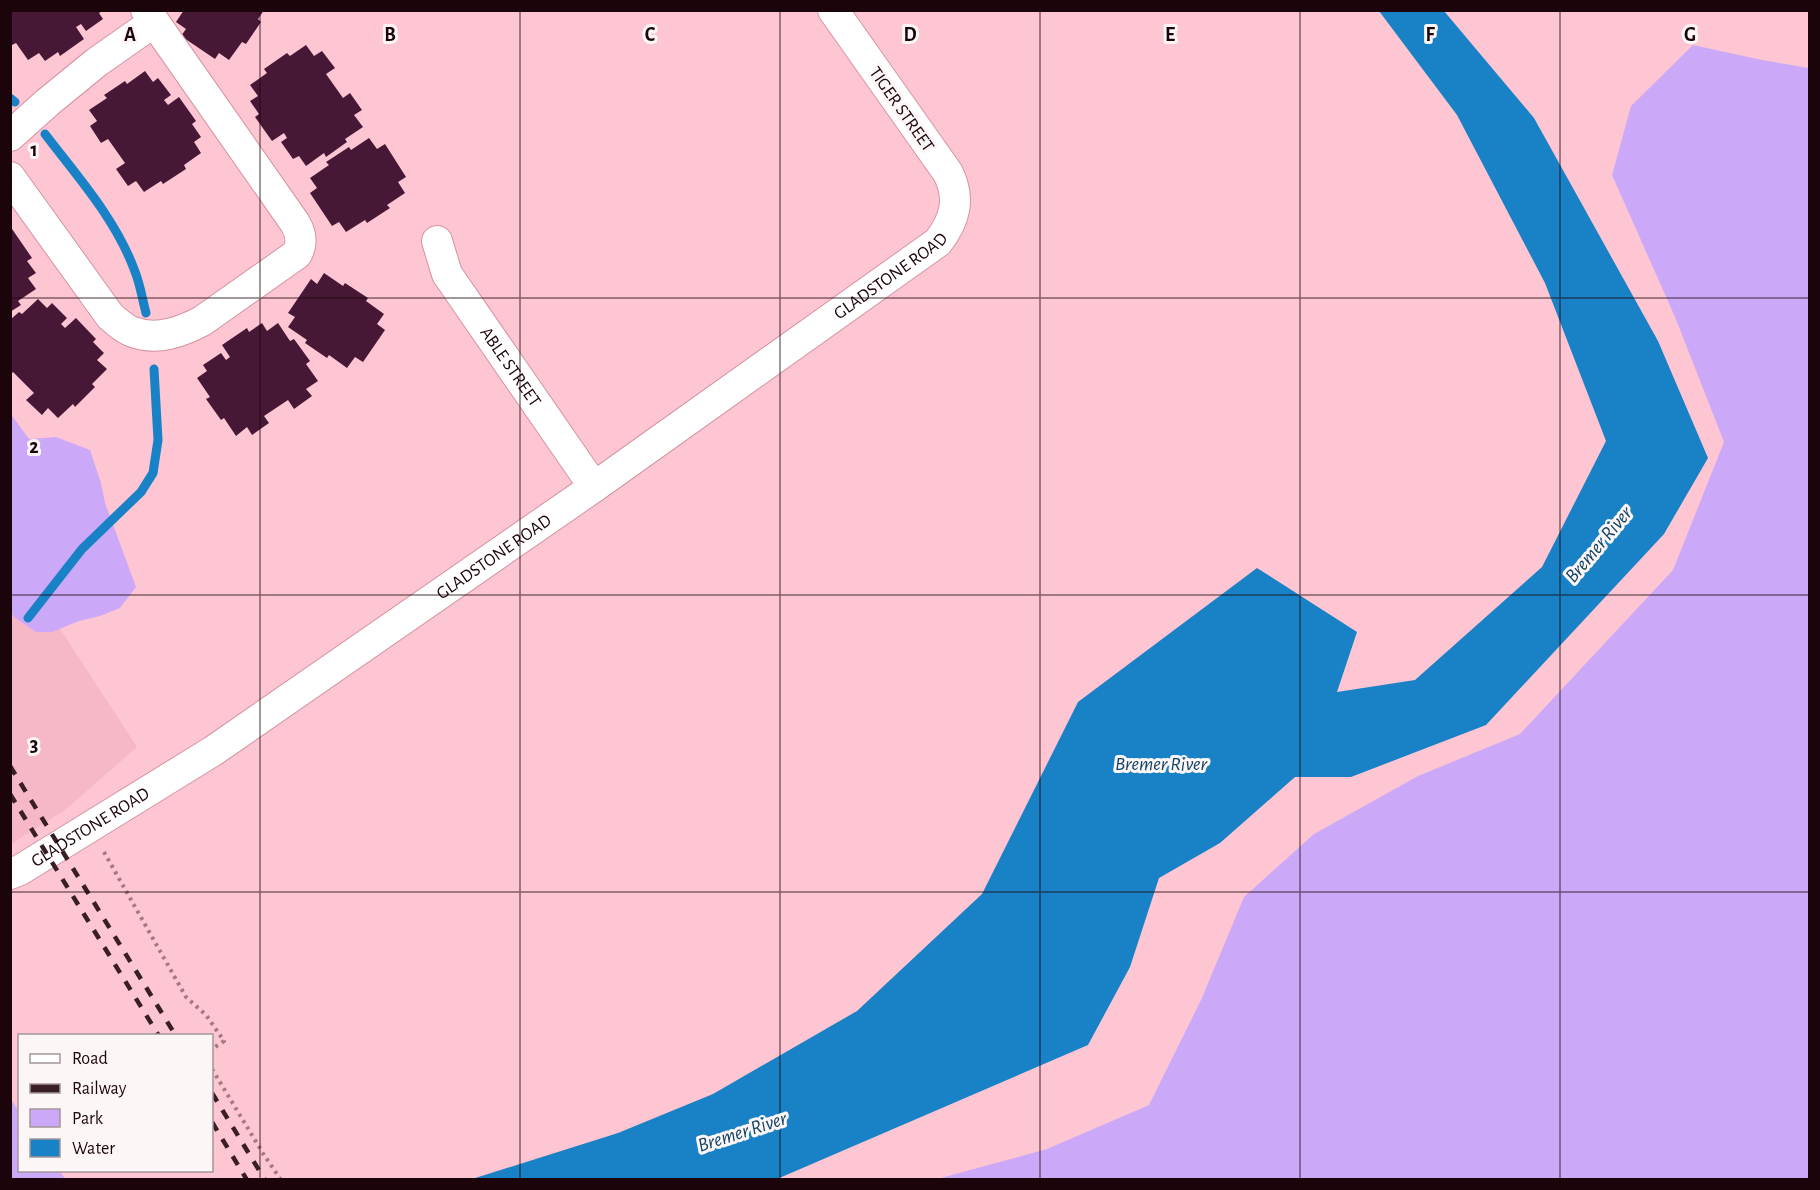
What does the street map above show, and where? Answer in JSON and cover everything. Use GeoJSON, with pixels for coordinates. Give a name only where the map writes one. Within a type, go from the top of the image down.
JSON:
{"type":"FeatureCollection","features":[{"type":"Feature","properties":{"kind":"street","name":"TIGER STREET"},"geometry":{"type":"LineString","coordinates":[[833,10],[948,173],[956,193],[954,212]]}},
{"type":"Feature","properties":{"kind":"street"},"geometry":{"type":"LineString","coordinates":[[10,136],[150,16],[295,223],[301,241],[299,250],[294,257],[189,328],[174,334],[133,332],[110,316],[10,177]]}},
{"type":"Feature","properties":{"kind":"street","name":"GLADSTONE ROAD"},"geometry":{"type":"LineString","coordinates":[[10,874],[90,828],[213,751],[594,487],[932,248],[944,234],[954,212]]}},
{"type":"Feature","properties":{"kind":"street","name":"ABLE STREET"},"geometry":{"type":"LineString","coordinates":[[437,241],[447,274],[594,487]]}},
{"type":"Feature","properties":{"kind":"path"},"geometry":{"type":"LineString","coordinates":[[90,828],[186,997],[206,1016],[224,1041],[213,1048]]}},
{"type":"Feature","properties":{"kind":"path"},"geometry":{"type":"LineString","coordinates":[[213,1071],[281,1179]]}},
{"type":"Feature","properties":{"kind":"shaded area"},"geometry":{"type":"Polygon","coordinates":[[[11,508],[55,621],[137,747],[65,810],[11,844],[11,508]]]}},
{"type":"Feature","properties":{"kind":"green space"},"geometry":{"type":"Polygon","coordinates":[[[1693,45],[1809,68],[1809,1179],[937,1179],[1047,1149],[1149,1105],[1201,1000],[1244,897],[1314,834],[1418,776],[1520,734],[1673,570],[1724,442],[1675,317],[1612,175],[1631,106],[1693,45]]]}},
{"type":"Feature","properties":{"kind":"green space"},"geometry":{"type":"Polygon","coordinates":[[[10,413],[29,439],[56,437],[90,450],[105,503],[136,587],[120,608],[52,632],[36,632],[14,617],[10,610],[10,413]]]}},
{"type":"Feature","properties":{"kind":"green space"},"geometry":{"type":"Polygon","coordinates":[[[11,1099],[18,1110],[18,1172],[61,1172],[65,1179],[11,1179],[11,1099]]]}},
{"type":"Feature","properties":{"kind":"water","name":"Bremer River"},"geometry":{"type":"Polygon","coordinates":[[[1379,11],[1444,11],[1534,118],[1658,341],[1708,458],[1664,534],[1486,725],[1351,777],[1295,777],[1220,843],[1159,878],[1130,967],[1088,1045],[777,1179],[472,1179],[618,1133],[713,1094],[857,1011],[982,894],[1078,702],[1257,568],[1357,632],[1337,692],[1415,680],[1542,567],[1606,441],[1545,283],[1457,115],[1379,11]]]}},
{"type":"Feature","properties":{"kind":"building"},"geometry":{"type":"Polygon","coordinates":[[[10,10],[104,10],[99,13],[103,19],[86,31],[81,24],[76,27],[84,39],[60,56],[58,52],[45,61],[39,53],[28,60],[16,43],[12,45],[10,43],[10,10]]]}},
{"type":"Feature","properties":{"kind":"building"},"geometry":{"type":"Polygon","coordinates":[[[184,10],[264,10],[258,19],[261,22],[246,44],[242,42],[229,60],[219,53],[215,59],[181,36],[186,29],[176,22],[184,10]]]}},
{"type":"Feature","properties":{"kind":"building"},"geometry":{"type":"Polygon","coordinates":[[[306,45],[314,56],[322,51],[335,68],[326,74],[343,98],[350,93],[362,110],[354,115],[363,127],[345,139],[347,142],[326,157],[324,153],[306,166],[299,156],[293,159],[281,142],[287,138],[284,133],[272,141],[255,117],[259,114],[250,101],[258,96],[250,85],[267,73],[264,69],[287,53],[290,56],[306,45]]]}},
{"type":"Feature","properties":{"kind":"building"},"geometry":{"type":"Polygon","coordinates":[[[145,71],[153,82],[158,78],[171,95],[164,100],[168,105],[179,97],[196,121],[192,124],[201,137],[194,142],[201,153],[184,165],[186,169],[163,184],[161,181],[144,192],[136,181],[128,186],[116,169],[125,163],[108,139],[101,143],[90,126],[97,121],[89,110],[107,98],[104,95],[125,81],[127,84],[145,71]]]}},
{"type":"Feature","properties":{"kind":"building"},"geometry":{"type":"Polygon","coordinates":[[[369,138],[377,149],[385,144],[406,177],[398,182],[405,193],[387,205],[390,208],[367,223],[365,220],[346,232],[339,222],[332,226],[310,193],[317,188],[310,178],[329,165],[326,162],[349,147],[351,150],[369,138]]]}},
{"type":"Feature","properties":{"kind":"building"},"geometry":{"type":"Polygon","coordinates":[[[10,226],[32,258],[27,261],[36,273],[28,278],[36,289],[18,301],[21,305],[10,312],[10,226]]]}},
{"type":"Feature","properties":{"kind":"building"},"geometry":{"type":"Polygon","coordinates":[[[324,273],[343,286],[345,283],[368,298],[366,301],[384,314],[377,324],[385,330],[363,362],[355,357],[347,368],[329,355],[327,358],[305,343],[307,340],[288,327],[295,317],[288,313],[311,279],[317,284],[324,273]]]}},
{"type":"Feature","properties":{"kind":"building"},"geometry":{"type":"Polygon","coordinates":[[[38,299],[47,308],[52,303],[67,318],[61,324],[65,328],[76,318],[96,339],[93,342],[104,353],[97,360],[107,369],[92,384],[95,387],[75,407],[73,404],[58,418],[48,408],[42,415],[26,400],[34,393],[13,372],[10,375],[10,320],[19,312],[22,314],[38,299]]]}},
{"type":"Feature","properties":{"kind":"building"},"geometry":{"type":"Polygon","coordinates":[[[262,323],[267,331],[278,323],[290,341],[294,339],[310,361],[306,364],[318,381],[306,389],[312,396],[294,409],[288,400],[264,416],[269,423],[252,435],[247,427],[236,436],[224,418],[221,420],[206,399],[210,397],[197,378],[207,371],[203,365],[221,353],[226,360],[230,357],[222,345],[247,328],[249,332],[262,323]]]}},
{"type":"Feature","properties":{"kind":"waterway"},"geometry":{"type":"LineString","coordinates":[[10,98],[15,102]]}},
{"type":"Feature","properties":{"kind":"waterway"},"geometry":{"type":"LineString","coordinates":[[45,134],[117,232],[136,274],[146,313]]}},
{"type":"Feature","properties":{"kind":"waterway"},"geometry":{"type":"LineString","coordinates":[[28,618],[82,549],[141,492],[153,473],[158,440],[154,369]]}},
{"type":"Feature","properties":{"kind":"railway"},"geometry":{"type":"LineString","coordinates":[[10,766],[175,1034]]}},
{"type":"Feature","properties":{"kind":"railway"},"geometry":{"type":"LineString","coordinates":[[10,794],[158,1034]]}},
{"type":"Feature","properties":{"kind":"railway"},"geometry":{"type":"LineString","coordinates":[[213,1095],[265,1180]]}},
{"type":"Feature","properties":{"kind":"railway"},"geometry":{"type":"LineString","coordinates":[[213,1124],[247,1180]]}}]}
